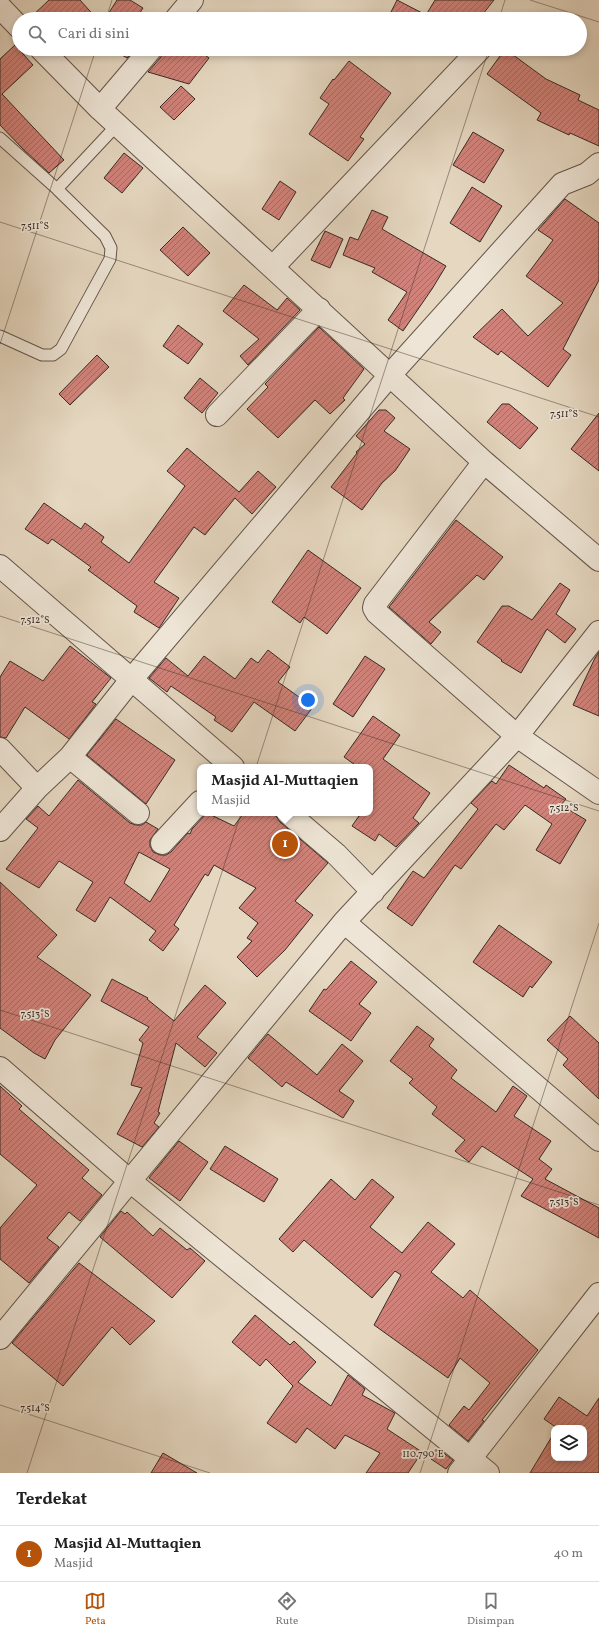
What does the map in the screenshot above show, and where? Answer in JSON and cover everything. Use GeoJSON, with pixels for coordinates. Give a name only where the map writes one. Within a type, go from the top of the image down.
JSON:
{"type":"FeatureCollection","features":[{"type":"Feature","properties":{"kind":"street"},"geometry":{"type":"LineString","coordinates":[[182,12],[192,0]]}},
{"type":"Feature","properties":{"kind":"street"},"geometry":{"type":"LineString","coordinates":[[0,7],[12,20]]}},
{"type":"Feature","properties":{"kind":"street"},"geometry":{"type":"LineString","coordinates":[[48,56],[100,109],[484,462],[599,560]]}},
{"type":"Feature","properties":{"kind":"street"},"geometry":{"type":"LineString","coordinates":[[100,109],[145,56]]}},
{"type":"Feature","properties":{"kind":"street"},"geometry":{"type":"LineString","coordinates":[[273,267],[473,56]]}},
{"type":"Feature","properties":{"kind":"street"},"geometry":{"type":"LineString","coordinates":[[0,830],[37,788],[70,757],[131,680],[390,375],[562,184],[587,174],[599,164]]}},
{"type":"Feature","properties":{"kind":"street"},"geometry":{"type":"LineString","coordinates":[[218,415],[319,310]]}},
{"type":"Feature","properties":{"kind":"street"},"geometry":{"type":"LineString","coordinates":[[484,462],[375,604],[374,608],[377,613],[517,736],[599,793]]}},
{"type":"Feature","properties":{"kind":"street"},"geometry":{"type":"LineString","coordinates":[[0,566],[229,764]]}},
{"type":"Feature","properties":{"kind":"street"},"geometry":{"type":"LineString","coordinates":[[0,1338],[344,922],[517,736],[599,632]]}},
{"type":"Feature","properties":{"kind":"street"},"geometry":{"type":"LineString","coordinates":[[0,748],[37,788]]}},
{"type":"Feature","properties":{"kind":"street"},"geometry":{"type":"LineString","coordinates":[[70,757],[138,813]]}},
{"type":"Feature","properties":{"kind":"street"},"geometry":{"type":"LineString","coordinates":[[162,843],[197,805]]}},
{"type":"Feature","properties":{"kind":"street"},"geometry":{"type":"LineString","coordinates":[[292,816],[336,854],[373,892]]}},
{"type":"Feature","properties":{"kind":"street"},"geometry":{"type":"LineString","coordinates":[[344,922],[599,1140]]}},
{"type":"Feature","properties":{"kind":"street"},"geometry":{"type":"LineString","coordinates":[[0,1068],[464,1466],[488,1473]]}},
{"type":"Feature","properties":{"kind":"street"},"geometry":{"type":"LineString","coordinates":[[464,1466],[599,1294]]}},
{"type":"Feature","properties":{"kind":"lane"},"geometry":{"type":"LineString","coordinates":[[57,189],[118,124]]}},
{"type":"Feature","properties":{"kind":"lane"},"geometry":{"type":"LineString","coordinates":[[0,138],[57,189],[105,236],[110,248],[110,259],[61,349],[53,355],[42,355],[0,336]]}},
{"type":"Feature","properties":{"kind":"building"},"geometry":{"type":"Polygon","coordinates":[[[49,0],[80,0],[91,12],[36,12],[49,0]]]}},
{"type":"Feature","properties":{"kind":"building"},"geometry":{"type":"Polygon","coordinates":[[[117,0],[130,0],[143,8],[140,12],[109,12],[117,0]]]}},
{"type":"Feature","properties":{"kind":"building"},"geometry":{"type":"Polygon","coordinates":[[[397,0],[420,12],[391,12],[397,0]]]}},
{"type":"Feature","properties":{"kind":"building"},"geometry":{"type":"Polygon","coordinates":[[[435,0],[494,0],[485,12],[428,12],[435,0]]]}},
{"type":"Feature","properties":{"kind":"building"},"geometry":{"type":"Polygon","coordinates":[[[12,48],[12,56],[25,56],[33,65],[2,94],[64,160],[49,173],[0,125],[0,59],[12,48]]]}},
{"type":"Feature","properties":{"kind":"building"},"geometry":{"type":"Polygon","coordinates":[[[206,56],[209,58],[189,84],[148,72],[161,57],[206,56]]]}},
{"type":"Feature","properties":{"kind":"building"},"geometry":{"type":"Polygon","coordinates":[[[500,56],[515,56],[546,79],[580,95],[578,100],[599,110],[599,146],[570,133],[569,135],[537,120],[541,113],[487,74],[500,56]]]}},
{"type":"Feature","properties":{"kind":"building"},"geometry":{"type":"Polygon","coordinates":[[[349,61],[391,93],[360,137],[364,139],[348,161],[309,134],[329,104],[320,98],[333,79],[334,80],[349,61]]]}},
{"type":"Feature","properties":{"kind":"building"},"geometry":{"type":"Polygon","coordinates":[[[181,86],[195,99],[174,120],[160,107],[181,86]]]}},
{"type":"Feature","properties":{"kind":"building"},"geometry":{"type":"Polygon","coordinates":[[[473,132],[504,150],[484,183],[453,165],[473,132]]]}},
{"type":"Feature","properties":{"kind":"building"},"geometry":{"type":"Polygon","coordinates":[[[124,153],[143,168],[122,193],[104,178],[124,153]]]}},
{"type":"Feature","properties":{"kind":"building"},"geometry":{"type":"Polygon","coordinates":[[[280,181],[296,192],[279,220],[262,209],[280,181]]]}},
{"type":"Feature","properties":{"kind":"building"},"geometry":{"type":"Polygon","coordinates":[[[472,187],[502,206],[480,242],[450,223],[472,187]]]}},
{"type":"Feature","properties":{"kind":"building"},"geometry":{"type":"Polygon","coordinates":[[[565,199],[599,223],[599,280],[563,349],[571,355],[548,387],[501,351],[498,355],[473,337],[502,309],[528,336],[563,303],[526,276],[553,240],[538,230],[565,199]]]}},
{"type":"Feature","properties":{"kind":"building"},"geometry":{"type":"Polygon","coordinates":[[[372,210],[388,217],[382,229],[446,266],[403,331],[388,320],[407,292],[372,272],[375,268],[343,255],[350,237],[358,240],[372,210]]]}},
{"type":"Feature","properties":{"kind":"building"},"geometry":{"type":"Polygon","coordinates":[[[183,227],[210,253],[188,276],[160,250],[183,227]]]}},
{"type":"Feature","properties":{"kind":"building"},"geometry":{"type":"Polygon","coordinates":[[[325,231],[343,239],[330,268],[311,260],[325,231]]]}},
{"type":"Feature","properties":{"kind":"building"},"geometry":{"type":"Polygon","coordinates":[[[244,285],[277,310],[287,298],[300,310],[248,365],[240,356],[259,339],[223,311],[244,285]]]}},
{"type":"Feature","properties":{"kind":"building"},"geometry":{"type":"Polygon","coordinates":[[[178,325],[203,344],[188,364],[163,346],[178,325]]]}},
{"type":"Feature","properties":{"kind":"building"},"geometry":{"type":"Polygon","coordinates":[[[319,327],[364,369],[343,398],[345,400],[330,414],[315,400],[278,438],[247,409],[268,387],[265,384],[319,327]]]}},
{"type":"Feature","properties":{"kind":"building"},"geometry":{"type":"Polygon","coordinates":[[[97,355],[109,367],[70,405],[59,394],[97,355]]]}},
{"type":"Feature","properties":{"kind":"building"},"geometry":{"type":"Polygon","coordinates":[[[200,378],[218,393],[202,413],[184,398],[200,378]]]}},
{"type":"Feature","properties":{"kind":"building"},"geometry":{"type":"Polygon","coordinates":[[[502,404],[509,404],[538,428],[520,449],[487,422],[502,404]]]}},
{"type":"Feature","properties":{"kind":"building"},"geometry":{"type":"Polygon","coordinates":[[[379,410],[386,410],[395,418],[384,431],[410,449],[395,471],[382,483],[362,510],[331,487],[357,453],[356,452],[365,444],[356,436],[379,410]]]}},
{"type":"Feature","properties":{"kind":"building"},"geometry":{"type":"Polygon","coordinates":[[[599,413],[599,471],[571,449],[599,413]]]}},
{"type":"Feature","properties":{"kind":"building"},"geometry":{"type":"Polygon","coordinates":[[[187,448],[239,492],[258,471],[276,487],[252,514],[235,498],[205,535],[194,527],[154,582],[179,598],[159,628],[134,612],[137,606],[88,570],[91,567],[52,539],[48,544],[25,529],[44,503],[81,529],[85,523],[104,537],[101,542],[129,563],[185,486],[167,471],[187,448]]]}},
{"type":"Feature","properties":{"kind":"building"},"geometry":{"type":"Polygon","coordinates":[[[456,520],[503,557],[484,580],[477,575],[429,622],[441,632],[431,644],[389,607],[456,520]]]}},
{"type":"Feature","properties":{"kind":"building"},"geometry":{"type":"Polygon","coordinates":[[[308,550],[361,588],[327,634],[304,617],[300,623],[272,602],[308,550]]]}},
{"type":"Feature","properties":{"kind":"building"},"geometry":{"type":"Polygon","coordinates":[[[560,583],[570,590],[556,614],[576,629],[565,643],[547,629],[521,673],[501,661],[502,660],[477,642],[502,606],[509,606],[532,620],[560,583]]]}},
{"type":"Feature","properties":{"kind":"building"},"geometry":{"type":"Polygon","coordinates":[[[70,646],[111,678],[92,702],[96,704],[69,739],[25,707],[6,738],[0,737],[0,677],[10,661],[43,681],[70,646]]]}},
{"type":"Feature","properties":{"kind":"building"},"geometry":{"type":"Polygon","coordinates":[[[268,650],[290,667],[278,682],[313,707],[295,731],[254,702],[232,732],[214,720],[216,717],[171,686],[167,692],[149,678],[166,658],[188,676],[204,656],[235,679],[251,658],[258,663],[268,650]]]}},
{"type":"Feature","properties":{"kind":"building"},"geometry":{"type":"Polygon","coordinates":[[[599,652],[599,716],[573,705],[599,652]]]}},
{"type":"Feature","properties":{"kind":"building"},"geometry":{"type":"Polygon","coordinates":[[[365,656],[385,669],[353,717],[333,704],[365,656]]]}},
{"type":"Feature","properties":{"kind":"building"},"geometry":{"type":"Polygon","coordinates":[[[373,716],[400,735],[383,759],[430,793],[413,818],[419,823],[396,847],[379,834],[375,841],[352,826],[359,816],[373,816],[373,764],[354,764],[344,757],[373,716]]]}},
{"type":"Feature","properties":{"kind":"building"},"geometry":{"type":"Polygon","coordinates":[[[116,719],[175,760],[146,804],[87,755],[116,719]]]}},
{"type":"Feature","properties":{"kind":"building"},"geometry":{"type":"Polygon","coordinates":[[[509,765],[544,788],[546,785],[566,799],[561,805],[586,820],[560,864],[536,850],[552,824],[525,805],[504,830],[496,824],[461,869],[455,865],[412,926],[387,908],[413,871],[424,878],[478,809],[471,803],[492,781],[496,784],[509,765]]]}},
{"type":"Feature","properties":{"kind":"building"},"geometry":{"type":"Polygon","coordinates":[[[78,780],[130,823],[142,825],[146,822],[158,829],[150,840],[150,846],[153,852],[160,855],[166,855],[171,852],[188,833],[190,834],[192,829],[204,816],[213,816],[234,826],[242,816],[276,816],[280,822],[328,863],[295,901],[313,915],[285,950],[257,977],[237,957],[252,941],[247,938],[258,923],[239,908],[256,888],[214,865],[208,876],[205,874],[174,925],[179,929],[163,951],[149,940],[156,931],[110,897],[95,922],[76,910],[93,882],[59,861],[39,888],[6,869],[38,828],[26,819],[38,806],[49,816],[78,780]],[[139,852],[124,883],[150,902],[170,869],[139,852]]]}},
{"type":"Feature","properties":{"kind":"building"},"geometry":{"type":"Polygon","coordinates":[[[0,882],[57,935],[37,957],[91,995],[55,1040],[45,1059],[34,1053],[0,1028],[0,882]]]}},
{"type":"Feature","properties":{"kind":"building"},"geometry":{"type":"Polygon","coordinates":[[[499,925],[552,962],[532,988],[530,986],[523,997],[473,962],[499,925]]]}},
{"type":"Feature","properties":{"kind":"building"},"geometry":{"type":"Polygon","coordinates":[[[351,961],[377,982],[359,1004],[371,1013],[351,1041],[309,1011],[324,989],[326,990],[351,961]]]}},
{"type":"Feature","properties":{"kind":"building"},"geometry":{"type":"Polygon","coordinates":[[[112,979],[148,998],[147,999],[174,1021],[205,985],[226,1003],[197,1037],[217,1053],[205,1067],[176,1043],[158,1112],[160,1113],[154,1123],[159,1127],[142,1147],[117,1134],[142,1088],[131,1085],[143,1043],[139,1040],[149,1027],[101,1001],[112,979]]]}},
{"type":"Feature","properties":{"kind":"building"},"geometry":{"type":"Polygon","coordinates":[[[570,1016],[599,1043],[599,1099],[563,1065],[568,1059],[547,1040],[570,1016]]]}},
{"type":"Feature","properties":{"kind":"building"},"geometry":{"type":"Polygon","coordinates":[[[417,1026],[434,1039],[429,1046],[457,1070],[451,1078],[496,1112],[513,1086],[527,1096],[514,1116],[551,1141],[539,1159],[552,1169],[545,1179],[599,1208],[599,1238],[521,1196],[533,1179],[482,1146],[469,1162],[455,1151],[465,1140],[432,1114],[437,1107],[409,1083],[413,1079],[390,1061],[417,1026]]]}},
{"type":"Feature","properties":{"kind":"building"},"geometry":{"type":"Polygon","coordinates":[[[268,1034],[317,1075],[342,1044],[363,1061],[339,1091],[354,1101],[343,1118],[286,1082],[282,1087],[248,1058],[268,1034]]]}},
{"type":"Feature","properties":{"kind":"building"},"geometry":{"type":"Polygon","coordinates":[[[0,1086],[22,1106],[19,1109],[89,1170],[82,1178],[102,1195],[80,1221],[69,1212],[47,1238],[59,1247],[29,1283],[0,1259],[0,1228],[37,1185],[0,1154],[0,1086]]]}},
{"type":"Feature","properties":{"kind":"building"},"geometry":{"type":"Polygon","coordinates":[[[179,1141],[208,1162],[180,1201],[149,1178],[179,1141]]]}},
{"type":"Feature","properties":{"kind":"building"},"geometry":{"type":"Polygon","coordinates":[[[225,1146],[278,1179],[264,1202],[210,1169],[225,1146]]]}},
{"type":"Feature","properties":{"kind":"building"},"geometry":{"type":"Polygon","coordinates":[[[331,1179],[355,1200],[372,1179],[394,1197],[370,1227],[402,1253],[428,1222],[455,1244],[431,1272],[463,1298],[470,1290],[538,1350],[482,1420],[484,1421],[468,1441],[449,1425],[464,1406],[469,1410],[490,1383],[460,1358],[448,1378],[374,1325],[401,1275],[395,1271],[372,1298],[304,1240],[293,1252],[279,1239],[331,1179]]]}},
{"type":"Feature","properties":{"kind":"building"},"geometry":{"type":"Polygon","coordinates":[[[121,1211],[125,1214],[127,1212],[153,1236],[160,1228],[187,1250],[190,1248],[205,1261],[172,1298],[100,1237],[121,1211]]]}},
{"type":"Feature","properties":{"kind":"building"},"geometry":{"type":"Polygon","coordinates":[[[79,1263],[155,1321],[130,1345],[112,1327],[63,1386],[12,1343],[79,1263]]]}},
{"type":"Feature","properties":{"kind":"building"},"geometry":{"type":"Polygon","coordinates":[[[255,1315],[290,1345],[294,1341],[316,1362],[298,1382],[331,1406],[348,1375],[365,1389],[362,1395],[395,1413],[387,1429],[422,1452],[408,1473],[366,1473],[380,1453],[345,1435],[335,1449],[307,1428],[296,1443],[267,1423],[293,1386],[266,1359],[260,1366],[232,1342],[255,1315]]]}},
{"type":"Feature","properties":{"kind":"building"},"geometry":{"type":"Polygon","coordinates":[[[559,1397],[587,1416],[599,1398],[599,1473],[530,1473],[551,1438],[551,1461],[587,1461],[587,1425],[553,1425],[544,1419],[559,1397]]]}},
{"type":"Feature","properties":{"kind":"building"},"geometry":{"type":"Polygon","coordinates":[[[438,1449],[453,1460],[446,1469],[431,1459],[438,1449]]]}},
{"type":"Feature","properties":{"kind":"building"},"geometry":{"type":"Polygon","coordinates":[[[163,1453],[197,1473],[151,1473],[163,1453]]]}},
{"type":"Feature","properties":{"kind":"place","name":"Masjid Al-Muttaqien"},"geometry":{"type":"Point","coordinates":[285,844]}}]}
